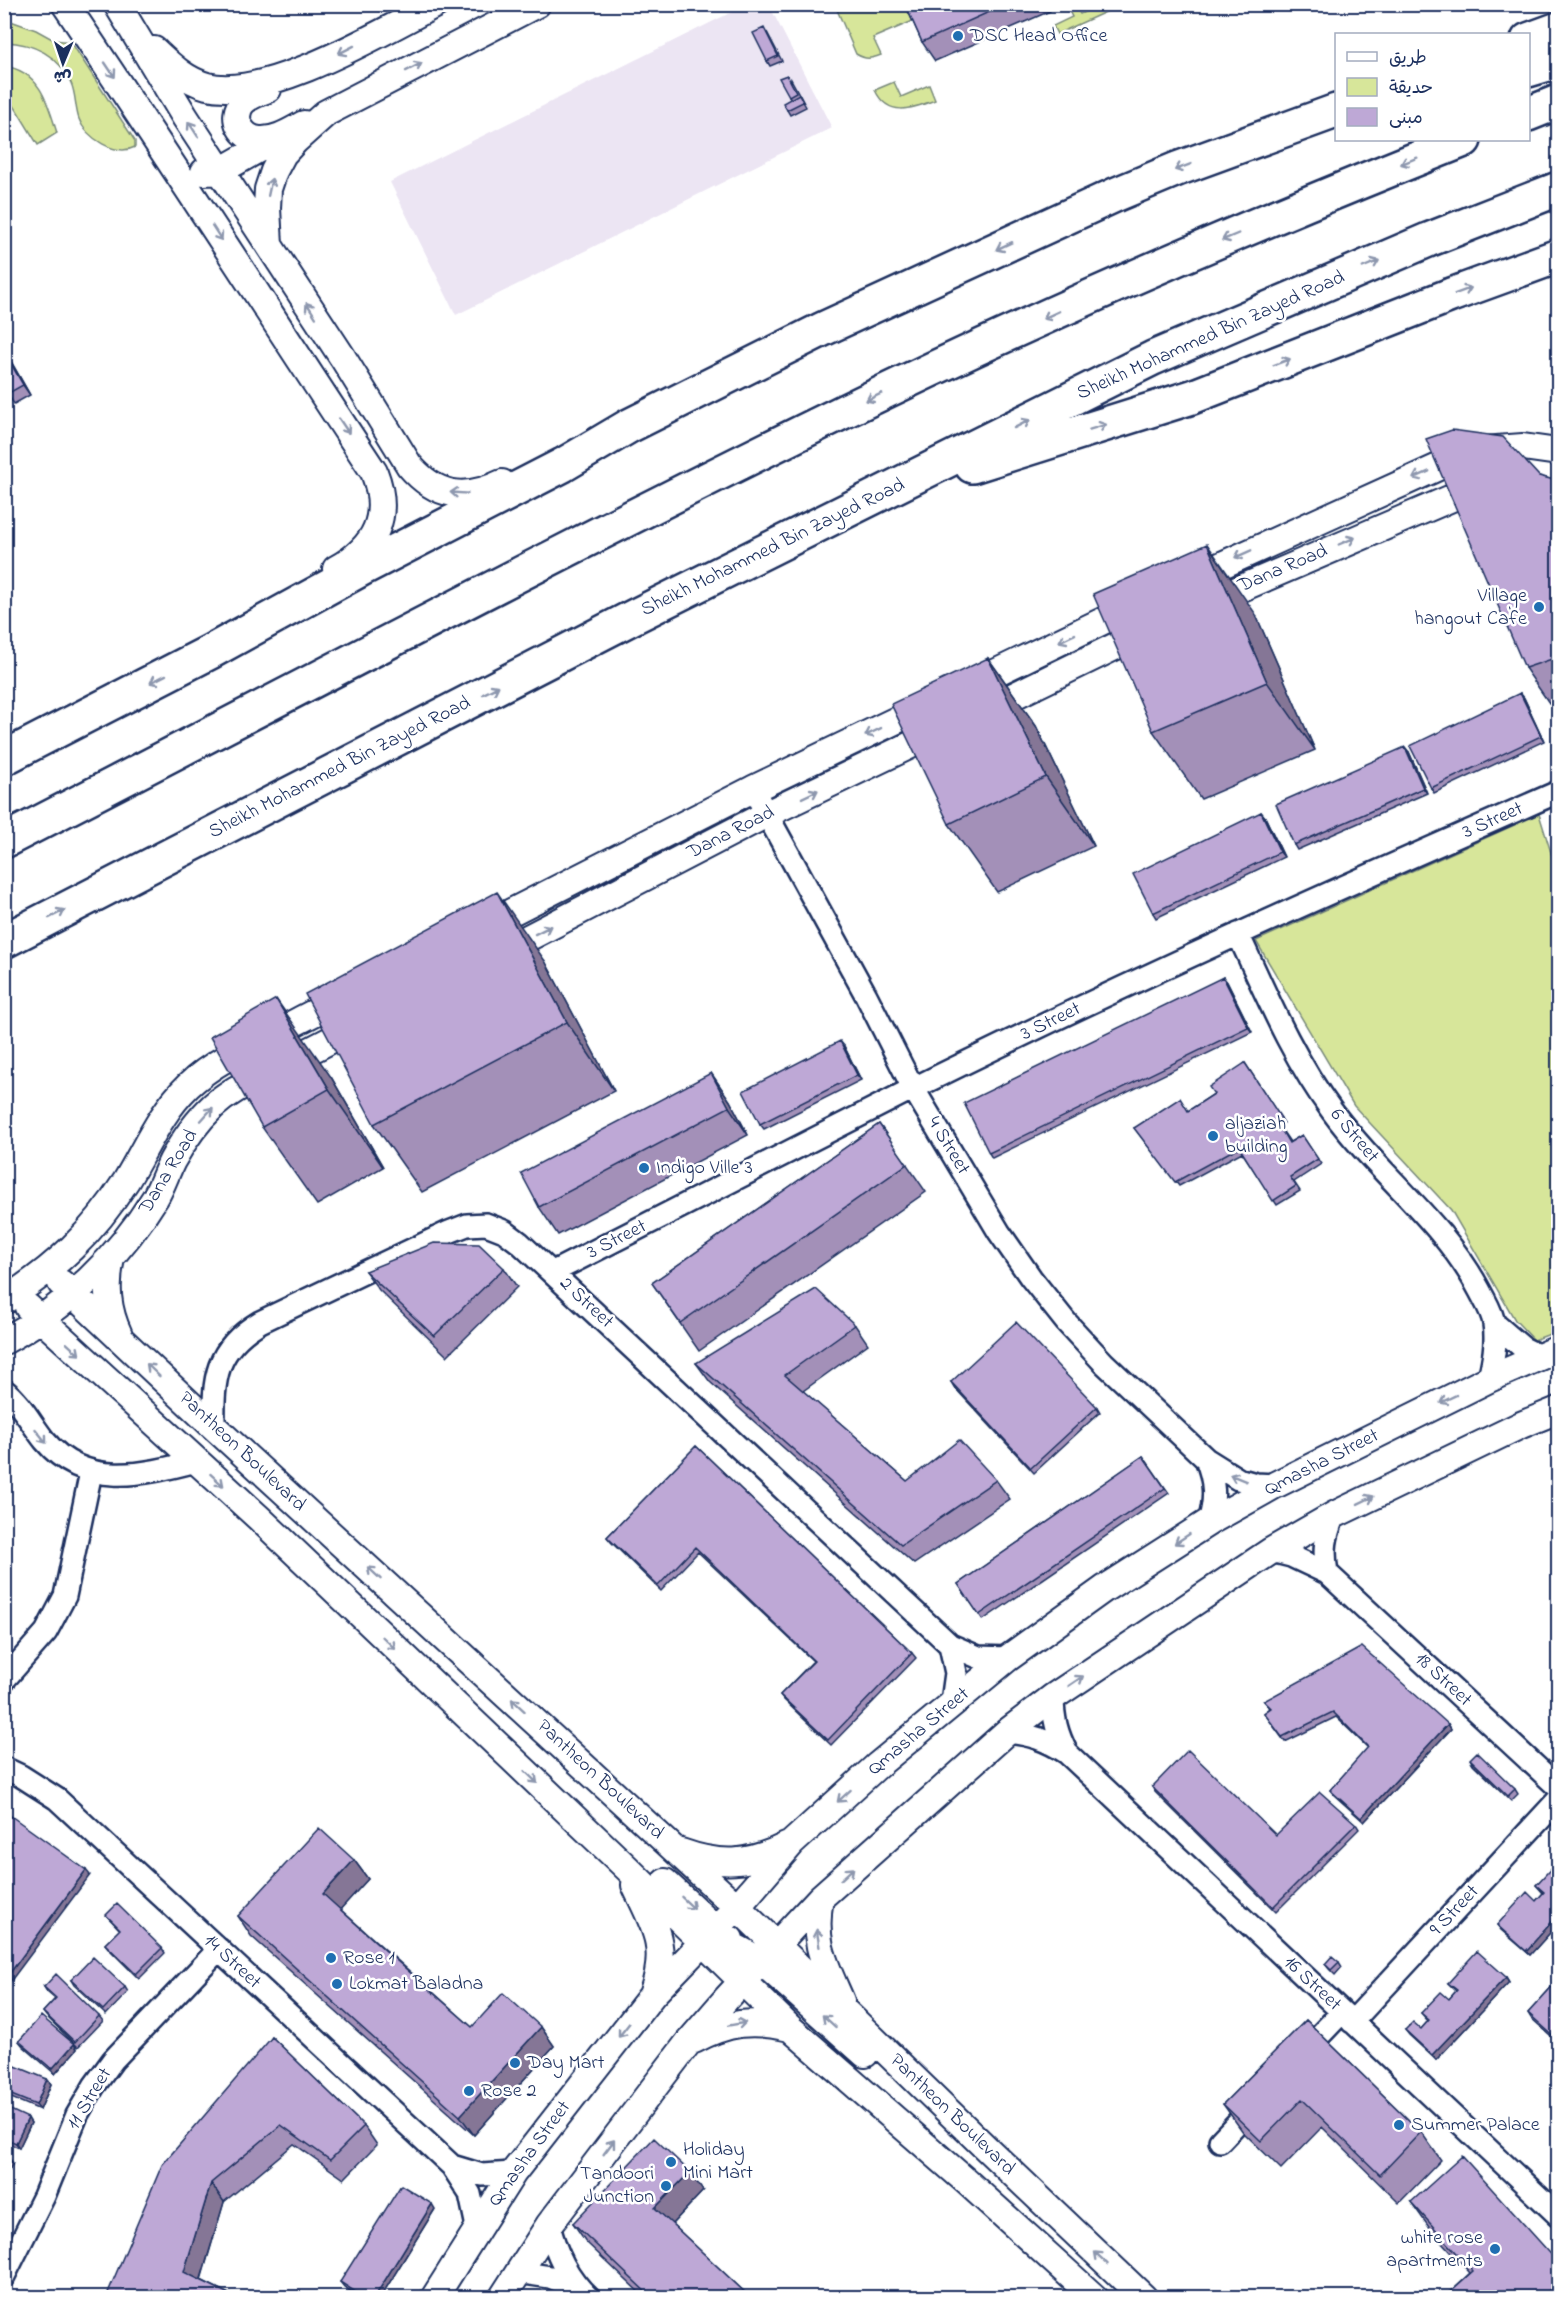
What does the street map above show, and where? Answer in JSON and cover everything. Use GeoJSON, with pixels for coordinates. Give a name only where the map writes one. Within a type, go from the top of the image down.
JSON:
{"type":"FeatureCollection","features":[{"type":"Feature","properties":{"kind":"highway"},"geometry":{"type":"LineString","coordinates":[[1530,39],[1558,29]]}},
{"type":"Feature","properties":{"kind":"highway"},"geometry":{"type":"LineString","coordinates":[[1530,69],[1558,61]]}},
{"type":"Feature","properties":{"kind":"highway"},"geometry":{"type":"LineString","coordinates":[[1530,113],[1558,102]]}},
{"type":"Feature","properties":{"kind":"highway"},"geometry":{"type":"LineString","coordinates":[[4,758],[563,465],[629,426],[823,329],[1117,194],[1177,169],[1335,111]]}},
{"type":"Feature","properties":{"kind":"highway"},"geometry":{"type":"LineString","coordinates":[[271,620],[378,578],[637,444],[842,343],[1184,190],[1335,134]]}},
{"type":"Feature","properties":{"kind":"highway"},"geometry":{"type":"LineString","coordinates":[[4,841],[601,532],[849,409],[1119,284],[1462,141]]}},
{"type":"Feature","properties":{"kind":"highway","name":"Sheikh Mohammed Bin Zayed Road"},"geometry":{"type":"LineString","coordinates":[[4,941],[635,616],[1153,358],[1428,240],[1558,189]]}},
{"type":"Feature","properties":{"kind":"highway"},"geometry":{"type":"LineString","coordinates":[[882,494],[1192,397],[1451,295],[1558,256]]}},
{"type":"Feature","properties":{"kind":"street"},"geometry":{"type":"LineString","coordinates":[[65,4],[156,137],[374,472],[380,487],[382,503],[380,518],[375,533],[357,556],[245,621],[210,652]]}},
{"type":"Feature","properties":{"kind":"street"},"geometry":{"type":"LineString","coordinates":[[117,4],[174,99],[343,358],[409,465],[419,477],[445,492],[460,494],[489,489],[562,453],[629,426]]}},
{"type":"Feature","properties":{"kind":"street"},"geometry":{"type":"LineString","coordinates":[[279,137],[262,140],[246,135],[238,123],[238,109],[248,98],[436,4]]}},
{"type":"Feature","properties":{"kind":"street"},"geometry":{"type":"LineString","coordinates":[[156,137],[180,161],[192,168],[207,172],[220,171],[326,112],[537,4]]}},
{"type":"Feature","properties":{"kind":"street"},"geometry":{"type":"LineString","coordinates":[[134,29],[174,69],[189,79],[207,86],[245,87],[320,64]]}},
{"type":"Feature","properties":{"kind":"street"},"geometry":{"type":"LineString","coordinates":[[269,245],[268,189],[274,171],[283,154],[326,112]]}},
{"type":"Feature","properties":{"kind":"street"},"geometry":{"type":"LineString","coordinates":[[311,377],[343,358]]}},
{"type":"Feature","properties":{"kind":"street","name":"Dana Road"},"geometry":{"type":"LineString","coordinates":[[454,941],[753,789],[1164,592],[1445,464],[1483,450],[1523,447],[1558,452]]}},
{"type":"Feature","properties":{"kind":"street","name":"Dana Road"},"geometry":{"type":"LineString","coordinates":[[472,967],[767,814],[1232,591],[1455,495],[1490,481],[1509,480]]}},
{"type":"Feature","properties":{"kind":"street","name":"4 Street"},"geometry":{"type":"LineString","coordinates":[[753,789],[866,995],[914,1088],[999,1232],[1031,1278],[1066,1322],[1104,1363],[1206,1458],[1238,1479],[1256,1484],[1275,1485]]}},
{"type":"Feature","properties":{"kind":"street","name":"3 Street"},"geometry":{"type":"LineString","coordinates":[[553,1272],[914,1088],[1238,934],[1558,795]]}},
{"type":"Feature","properties":{"kind":"street","name":"6 Street"},"geometry":{"type":"LineString","coordinates":[[1238,934],[1284,1031],[1310,1079],[1357,1142],[1443,1234],[1474,1280],[1494,1323],[1495,1341],[1489,1379]]}},
{"type":"Feature","properties":{"kind":"street","name":"Dana Road"},"geometry":{"type":"LineString","coordinates":[[10,1298],[48,1271],[81,1241],[105,1212],[126,1180],[163,1115],[188,1086],[218,1062],[368,985]]}},
{"type":"Feature","properties":{"kind":"street","name":"Dana Road"},"geometry":{"type":"LineString","coordinates":[[4,1341],[40,1319],[73,1294],[111,1258],[135,1228],[156,1196],[190,1131],[213,1106],[240,1086],[377,1016]]}},
{"type":"Feature","properties":{"kind":"street","name":"2 Street"},"geometry":{"type":"LineString","coordinates":[[214,1427],[214,1381],[220,1363],[230,1346],[244,1332],[449,1232],[467,1225],[486,1224],[504,1231],[553,1272],[688,1402],[950,1645],[978,1657],[1008,1658]]}},
{"type":"Feature","properties":{"kind":"street"},"geometry":{"type":"LineString","coordinates":[[111,1258],[107,1278],[107,1299],[112,1320],[121,1338]]}},
{"type":"Feature","properties":{"kind":"street","name":"Pantheon Boulevard"},"geometry":{"type":"LineString","coordinates":[[48,1271],[214,1427],[737,1907],[769,1953],[846,2012],[1144,2298]]}},
{"type":"Feature","properties":{"kind":"street","name":"Pantheon Boulevard"},"geometry":{"type":"LineString","coordinates":[[10,1298],[40,1319],[259,1518],[627,1868],[709,1935],[742,1981],[790,2028],[966,2181],[1095,2298]]}},
{"type":"Feature","properties":{"kind":"street","name":"6 Street"},"geometry":{"type":"LineString","coordinates":[[1494,1323],[1523,1348],[1549,1353]]}},
{"type":"Feature","properties":{"kind":"street","name":"Qmasha Street"},"geometry":{"type":"LineString","coordinates":[[434,2298],[513,2173],[653,1994],[737,1907],[792,1843],[952,1702],[1008,1658],[1104,1589],[1209,1522],[1275,1485],[1489,1379],[1549,1353]]}},
{"type":"Feature","properties":{"kind":"street"},"geometry":{"type":"LineString","coordinates":[[4,1390],[58,1455],[91,1472],[117,1474],[144,1472],[196,1461]]}},
{"type":"Feature","properties":{"kind":"street"},"geometry":{"type":"LineString","coordinates":[[502,2298],[549,2225],[688,2043],[742,1981],[820,1898],[1007,1732],[1053,1697],[1271,1551],[1334,1515],[1521,1425],[1558,1410]]}},
{"type":"Feature","properties":{"kind":"street"},"geometry":{"type":"LineString","coordinates":[[1206,1458],[1215,1490],[1214,1507],[1209,1522]]}},
{"type":"Feature","properties":{"kind":"street"},"geometry":{"type":"LineString","coordinates":[[8,1670],[46,1632],[64,1596],[91,1472]]}},
{"type":"Feature","properties":{"kind":"street"},"geometry":{"type":"LineString","coordinates":[[1327,1573],[1324,1553],[1326,1533],[1334,1515]]}},
{"type":"Feature","properties":{"kind":"street","name":"18 Street"},"geometry":{"type":"LineString","coordinates":[[1271,1551],[1291,1556],[1327,1573],[1558,1788]]}},
{"type":"Feature","properties":{"kind":"street"},"geometry":{"type":"LineString","coordinates":[[950,1645],[956,1673],[952,1702]]}},
{"type":"Feature","properties":{"kind":"street","name":"16 Street"},"geometry":{"type":"LineString","coordinates":[[1053,1697],[1053,1716],[1058,1735],[1067,1752]]}},
{"type":"Feature","properties":{"kind":"street","name":"16 Street"},"geometry":{"type":"LineString","coordinates":[[1007,1732],[1039,1738],[1067,1752],[1558,2215]]}},
{"type":"Feature","properties":{"kind":"street","name":"14 Street"},"geometry":{"type":"LineString","coordinates":[[4,1768],[57,1799],[452,2166],[470,2194],[477,2227]]}},
{"type":"Feature","properties":{"kind":"street","name":"9 Street"},"geometry":{"type":"LineString","coordinates":[[1285,2073],[1347,2017],[1558,1800]]}},
{"type":"Feature","properties":{"kind":"street"},"geometry":{"type":"LineString","coordinates":[[575,1820],[616,1837],[709,1935],[734,1946],[769,1953],[880,2067],[910,2075]]}},
{"type":"Feature","properties":{"kind":"street"},"geometry":{"type":"LineString","coordinates":[[675,1850],[704,1860],[734,1863],[765,1857],[792,1843]]}},
{"type":"Feature","properties":{"kind":"street"},"geometry":{"type":"LineString","coordinates":[[627,1868],[653,1923],[660,1947],[660,1971],[653,1994]]}},
{"type":"Feature","properties":{"kind":"street"},"geometry":{"type":"LineString","coordinates":[[820,1898],[816,1918],[817,1938],[823,1959],[846,2012]]}},
{"type":"Feature","properties":{"kind":"street","name":"11 Street"},"geometry":{"type":"LineString","coordinates":[[4,2276],[44,2196],[77,2115],[94,2086],[113,2060],[219,1949]]}},
{"type":"Feature","properties":{"kind":"street"},"geometry":{"type":"LineString","coordinates":[[688,2043],[715,2029],[744,2022],[767,2022],[790,2028]]}},
{"type":"Feature","properties":{"kind":"street"},"geometry":{"type":"LineString","coordinates":[[1220,2141],[1268,2090]]}},
{"type":"Feature","properties":{"kind":"street","name":"14 Street"},"geometry":{"type":"LineString","coordinates":[[452,2166],[482,2175],[513,2173]]}},
{"type":"Feature","properties":{"kind":"street"},"geometry":{"type":"LineString","coordinates":[[549,2225],[560,2259],[584,2293]]}},
{"type":"Feature","properties":{"kind":"street"},"geometry":{"type":"LineString","coordinates":[[517,2272],[549,2277],[584,2293]]}},
{"type":"Feature","properties":{"kind":"shaded area"},"geometry":{"type":"Polygon","coordinates":[[[746,5],[769,5],[832,128],[456,315],[390,182],[746,5]]]}},
{"type":"Feature","properties":{"kind":"green space"},"geometry":{"type":"Polygon","coordinates":[[[835,5],[906,5],[913,21],[873,38],[881,55],[865,58],[856,54],[835,5]]]}},
{"type":"Feature","properties":{"kind":"green space"},"geometry":{"type":"Polygon","coordinates":[[[1066,5],[1075,5],[1080,14],[1100,5],[1121,5],[1057,34],[1053,26],[1072,17],[1066,5]]]}},
{"type":"Feature","properties":{"kind":"green space"},"geometry":{"type":"Polygon","coordinates":[[[5,19],[36,30],[54,40],[71,42],[135,141],[135,147],[119,150],[111,148],[88,133],[79,119],[73,87],[66,73],[44,52],[25,45],[5,42],[5,19]]]}},
{"type":"Feature","properties":{"kind":"green space"},"geometry":{"type":"Polygon","coordinates":[[[4,66],[26,74],[41,90],[46,100],[57,133],[38,145],[15,107],[5,101],[4,66]]]}},
{"type":"Feature","properties":{"kind":"green space"},"geometry":{"type":"Polygon","coordinates":[[[894,82],[901,97],[929,85],[935,100],[901,109],[887,105],[875,90],[894,82]]]}},
{"type":"Feature","properties":{"kind":"green space"},"geometry":{"type":"Polygon","coordinates":[[[1539,814],[1558,875],[1558,1331],[1534,1340],[1515,1320],[1451,1210],[1354,1106],[1256,941],[1539,814]]]}},
{"type":"Feature","properties":{"kind":"building"},"geometry":{"type":"Polygon","coordinates":[[[905,4],[1007,4],[922,42],[905,4]]]}},
{"type":"Feature","properties":{"kind":"building"},"geometry":{"type":"Polygon","coordinates":[[[764,28],[778,56],[767,61],[753,33],[764,28]]]}},
{"type":"Feature","properties":{"kind":"building"},"geometry":{"type":"Polygon","coordinates":[[[787,75],[796,92],[789,96],[779,78],[787,75]]]}},
{"type":"Feature","properties":{"kind":"building"},"geometry":{"type":"Polygon","coordinates":[[[799,94],[803,102],[787,110],[783,103],[799,94]]]}},
{"type":"Feature","properties":{"kind":"building"},"geometry":{"type":"Polygon","coordinates":[[[4,352],[23,385],[7,394],[4,389],[4,352]]]}},
{"type":"Feature","properties":{"kind":"building"},"geometry":{"type":"Polygon","coordinates":[[[1452,430],[1503,437],[1539,476],[1558,481],[1558,657],[1525,668],[1426,439],[1452,430]]]}},
{"type":"Feature","properties":{"kind":"building"},"geometry":{"type":"Polygon","coordinates":[[[1207,544],[1267,682],[1153,731],[1093,594],[1207,544]]]}},
{"type":"Feature","properties":{"kind":"building"},"geometry":{"type":"Polygon","coordinates":[[[988,658],[1046,777],[949,824],[891,704],[988,658]]]}},
{"type":"Feature","properties":{"kind":"building"},"geometry":{"type":"Polygon","coordinates":[[[1520,693],[1541,736],[1431,788],[1410,746],[1520,693]]]}},
{"type":"Feature","properties":{"kind":"building"},"geometry":{"type":"Polygon","coordinates":[[[1405,747],[1423,788],[1294,845],[1276,804],[1405,747]]]}},
{"type":"Feature","properties":{"kind":"building"},"geometry":{"type":"Polygon","coordinates":[[[1261,812],[1280,852],[1153,913],[1133,874],[1261,812]]]}},
{"type":"Feature","properties":{"kind":"building"},"geometry":{"type":"Polygon","coordinates":[[[497,892],[567,1022],[374,1124],[305,994],[497,892]]]}},
{"type":"Feature","properties":{"kind":"building"},"geometry":{"type":"Polygon","coordinates":[[[1223,977],[1248,1027],[989,1153],[964,1103],[1223,977]]]}},
{"type":"Feature","properties":{"kind":"building"},"geometry":{"type":"Polygon","coordinates":[[[276,999],[329,1089],[262,1127],[210,1037],[276,999]]]}},
{"type":"Feature","properties":{"kind":"building"},"geometry":{"type":"Polygon","coordinates":[[[840,1041],[857,1075],[760,1124],[743,1091],[840,1041]]]}},
{"type":"Feature","properties":{"kind":"building","name":"aljaziah building"},"geometry":{"type":"Polygon","coordinates":[[[1245,1063],[1281,1118],[1276,1121],[1289,1143],[1302,1135],[1318,1159],[1290,1177],[1296,1186],[1273,1201],[1239,1147],[1175,1182],[1134,1128],[1180,1098],[1188,1111],[1214,1094],[1209,1087],[1245,1063]]]}},
{"type":"Feature","properties":{"kind":"building"},"geometry":{"type":"Polygon","coordinates":[[[711,1073],[729,1107],[539,1207],[521,1173],[711,1073]]]}},
{"type":"Feature","properties":{"kind":"building"},"geometry":{"type":"Polygon","coordinates":[[[879,1124],[907,1164],[680,1323],[652,1283],[879,1124]]]}},
{"type":"Feature","properties":{"kind":"building"},"geometry":{"type":"Polygon","coordinates":[[[434,1243],[479,1244],[504,1268],[434,1336],[365,1271],[434,1243]]]}},
{"type":"Feature","properties":{"kind":"building"},"geometry":{"type":"Polygon","coordinates":[[[816,1289],[855,1325],[785,1375],[907,1481],[959,1440],[996,1480],[901,1545],[696,1363],[816,1289]]]}},
{"type":"Feature","properties":{"kind":"building"},"geometry":{"type":"Polygon","coordinates":[[[1016,1322],[1097,1407],[1031,1468],[951,1382],[1016,1322]]]}},
{"type":"Feature","properties":{"kind":"building"},"geometry":{"type":"Polygon","coordinates":[[[696,1446],[912,1653],[828,1740],[780,1695],[814,1661],[695,1547],[658,1586],[607,1537],[696,1446]]]}},
{"type":"Feature","properties":{"kind":"building"},"geometry":{"type":"Polygon","coordinates":[[[1143,1456],[1165,1488],[979,1615],[958,1584],[1143,1456]]]}},
{"type":"Feature","properties":{"kind":"building"},"geometry":{"type":"Polygon","coordinates":[[[1362,1647],[1448,1724],[1361,1818],[1330,1790],[1368,1747],[1333,1712],[1282,1737],[1264,1713],[1271,1708],[1264,1701],[1362,1647]]]}},
{"type":"Feature","properties":{"kind":"building"},"geometry":{"type":"Polygon","coordinates":[[[1188,1750],[1276,1835],[1320,1792],[1356,1824],[1273,1907],[1152,1787],[1188,1750]]]}},
{"type":"Feature","properties":{"kind":"building"},"geometry":{"type":"Polygon","coordinates":[[[1477,1752],[1515,1789],[1508,1796],[1470,1759],[1477,1752]]]}},
{"type":"Feature","properties":{"kind":"building"},"geometry":{"type":"Polygon","coordinates":[[[4,1811],[86,1870],[4,1981],[4,1811]]]}},
{"type":"Feature","properties":{"kind":"building"},"geometry":{"type":"Polygon","coordinates":[[[319,1828],[354,1860],[323,1894],[397,1961],[472,2027],[503,1993],[541,2027],[460,2116],[238,1916],[319,1828]]]}},
{"type":"Feature","properties":{"kind":"building"},"geometry":{"type":"Polygon","coordinates":[[[1556,1863],[1558,1865],[1558,1915],[1526,1951],[1497,1925],[1527,1892],[1536,1901],[1544,1892],[1536,1885],[1556,1863]]]}},
{"type":"Feature","properties":{"kind":"building"},"geometry":{"type":"Polygon","coordinates":[[[117,1904],[162,1948],[136,1974],[105,1944],[120,1929],[106,1915],[117,1904]]]}},
{"type":"Feature","properties":{"kind":"building"},"geometry":{"type":"Polygon","coordinates":[[[1477,1951],[1506,1977],[1432,2055],[1405,2030],[1413,2022],[1421,2029],[1429,2020],[1421,2013],[1441,1992],[1449,1999],[1457,1990],[1448,1983],[1477,1951]]]}},
{"type":"Feature","properties":{"kind":"building"},"geometry":{"type":"Polygon","coordinates":[[[1332,1956],[1339,1962],[1331,1970],[1325,1964],[1332,1956]]]}},
{"type":"Feature","properties":{"kind":"building"},"geometry":{"type":"Polygon","coordinates":[[[93,1957],[125,1987],[103,2010],[71,1980],[93,1957]]]}},
{"type":"Feature","properties":{"kind":"building"},"geometry":{"type":"Polygon","coordinates":[[[56,1974],[99,2016],[75,2042],[43,2012],[56,1998],[44,1987],[56,1974]]]}},
{"type":"Feature","properties":{"kind":"building"},"geometry":{"type":"Polygon","coordinates":[[[1558,1980],[1558,2040],[1528,2013],[1558,1980]]]}},
{"type":"Feature","properties":{"kind":"building"},"geometry":{"type":"Polygon","coordinates":[[[41,2016],[74,2044],[52,2069],[19,2041],[41,2016]]]}},
{"type":"Feature","properties":{"kind":"building"},"geometry":{"type":"Polygon","coordinates":[[[1306,2020],[1421,2132],[1380,2175],[1302,2099],[1261,2141],[1223,2104],[1306,2020]]]}},
{"type":"Feature","properties":{"kind":"building"},"geometry":{"type":"Polygon","coordinates":[[[272,2037],[364,2126],[330,2160],[281,2125],[211,2183],[184,2272],[237,2298],[112,2298],[107,2295],[162,2165],[272,2037]]]}},
{"type":"Feature","properties":{"kind":"building"},"geometry":{"type":"Polygon","coordinates":[[[8,2063],[47,2079],[36,2105],[4,2092],[4,2071],[8,2063]]]}},
{"type":"Feature","properties":{"kind":"building"},"geometry":{"type":"Polygon","coordinates":[[[4,2107],[28,2118],[16,2143],[4,2138],[4,2107]]]}},
{"type":"Feature","properties":{"kind":"building"},"geometry":{"type":"Polygon","coordinates":[[[654,2138],[690,2172],[655,2208],[751,2298],[652,2298],[573,2223],[654,2138]]]}},
{"type":"Feature","properties":{"kind":"building"},"geometry":{"type":"Polygon","coordinates":[[[4,2156],[9,2158],[4,2168],[4,2156]]]}},
{"type":"Feature","properties":{"kind":"building","name":"white rose apartments"},"geometry":{"type":"Polygon","coordinates":[[[1462,2156],[1558,2262],[1558,2282],[1541,2298],[1443,2298],[1473,2271],[1411,2202],[1462,2156]]]}},
{"type":"Feature","properties":{"kind":"building"},"geometry":{"type":"Polygon","coordinates":[[[401,2185],[432,2204],[374,2298],[365,2298],[340,2282],[401,2185]]]}},
{"type":"Feature","properties":{"kind":"place","name":"DSC Head Office"},"geometry":{"type":"Point","coordinates":[958,36]}},
{"type":"Feature","properties":{"kind":"place","name":"Village hangout Cafe"},"geometry":{"type":"Point","coordinates":[1539,607]}},
{"type":"Feature","properties":{"kind":"place","name":"aljaziah building"},"geometry":{"type":"Point","coordinates":[1213,1136]}},
{"type":"Feature","properties":{"kind":"place","name":"Indigo Ville 3"},"geometry":{"type":"Point","coordinates":[644,1168]}},
{"type":"Feature","properties":{"kind":"place","name":"Rose 1"},"geometry":{"type":"Point","coordinates":[331,1958]}},
{"type":"Feature","properties":{"kind":"place","name":"Lokmat Baladna"},"geometry":{"type":"Point","coordinates":[337,1984]}},
{"type":"Feature","properties":{"kind":"place","name":"Day Mart"},"geometry":{"type":"Point","coordinates":[515,2063]}},
{"type":"Feature","properties":{"kind":"place","name":"Rose 2"},"geometry":{"type":"Point","coordinates":[469,2091]}},
{"type":"Feature","properties":{"kind":"place","name":"Summer Palace"},"geometry":{"type":"Point","coordinates":[1399,2125]}},
{"type":"Feature","properties":{"kind":"place","name":"Holiday Mini Mart"},"geometry":{"type":"Point","coordinates":[671,2162]}},
{"type":"Feature","properties":{"kind":"place","name":"Tandoori Junction"},"geometry":{"type":"Point","coordinates":[666,2186]}},
{"type":"Feature","properties":{"kind":"place","name":"white rose apartments"},"geometry":{"type":"Point","coordinates":[1495,2249]}}]}
